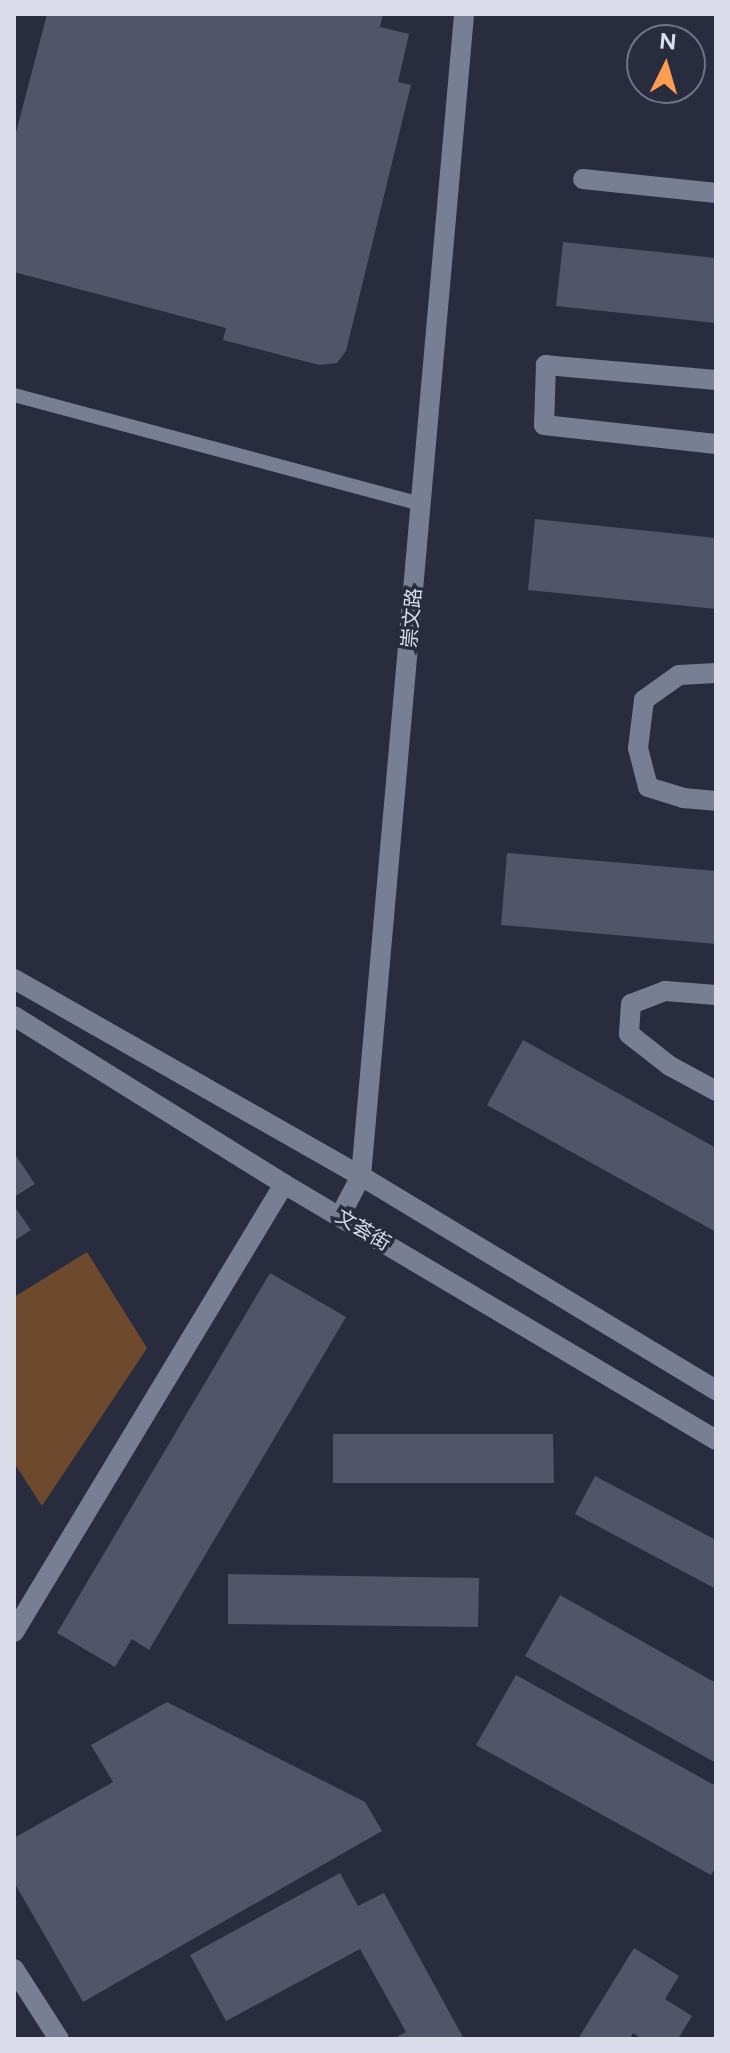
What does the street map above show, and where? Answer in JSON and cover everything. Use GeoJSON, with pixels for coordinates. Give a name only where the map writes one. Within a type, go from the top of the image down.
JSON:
{"type":"FeatureCollection","features":[{"type":"Feature","properties":{"kind":"street","name":"崇文路"},"geometry":{"type":"LineString","coordinates":[[340,1216],[361,1176],[464,14]]}},
{"type":"Feature","properties":{"kind":"street"},"geometry":{"type":"LineString","coordinates":[[583,179],[716,193]]}},
{"type":"Feature","properties":{"kind":"street"},"geometry":{"type":"LineString","coordinates":[[716,380],[546,365],[544,425],[716,444]]}},
{"type":"Feature","properties":{"kind":"street"},"geometry":{"type":"LineString","coordinates":[[716,673],[679,675],[644,700],[638,748],[648,787],[683,798],[716,801]]}},
{"type":"Feature","properties":{"kind":"street"},"geometry":{"type":"LineString","coordinates":[[14,979],[361,1176],[716,1390]]}},
{"type":"Feature","properties":{"kind":"street"},"geometry":{"type":"LineString","coordinates":[[716,995],[665,991],[631,1004],[629,1034],[670,1066],[716,1091]]}},
{"type":"Feature","properties":{"kind":"street","name":"文荟街"},"geometry":{"type":"LineString","coordinates":[[14,1016],[284,1184],[716,1440]]}},
{"type":"Feature","properties":{"kind":"street"},"geometry":{"type":"LineString","coordinates":[[14,1632],[284,1184]]}},
{"type":"Feature","properties":{"kind":"street"},"geometry":{"type":"LineString","coordinates":[[14,1969],[59,2039]]}},
{"type":"Feature","properties":{"kind":"lane"},"geometry":{"type":"LineString","coordinates":[[14,395],[422,504]]}},
{"type":"Feature","properties":{"kind":"shaded area"},"geometry":{"type":"Polygon","coordinates":[[[87,1252],[147,1348],[42,1506],[14,1463],[14,1297],[87,1252]]]}},
{"type":"Feature","properties":{"kind":"building"},"geometry":{"type":"Polygon","coordinates":[[[47,14],[383,14],[380,27],[409,34],[398,82],[411,85],[346,351],[337,363],[319,365],[223,340],[226,328],[14,272],[14,140],[47,14]]]}},
{"type":"Feature","properties":{"kind":"building"},"geometry":{"type":"Polygon","coordinates":[[[563,242],[716,258],[716,323],[556,306],[563,242]]]}},
{"type":"Feature","properties":{"kind":"building"},"geometry":{"type":"Polygon","coordinates":[[[535,519],[716,538],[716,609],[528,590],[535,519]]]}},
{"type":"Feature","properties":{"kind":"building"},"geometry":{"type":"Polygon","coordinates":[[[507,853],[716,871],[716,944],[501,925],[507,853]]]}},
{"type":"Feature","properties":{"kind":"building"},"geometry":{"type":"Polygon","coordinates":[[[523,1040],[716,1148],[716,1232],[487,1105],[523,1040]]]}},
{"type":"Feature","properties":{"kind":"building"},"geometry":{"type":"Polygon","coordinates":[[[14,1153],[35,1184],[14,1197],[14,1153]]]}},
{"type":"Feature","properties":{"kind":"building"},"geometry":{"type":"Polygon","coordinates":[[[14,1206],[31,1230],[14,1241],[14,1206]]]}},
{"type":"Feature","properties":{"kind":"building"},"geometry":{"type":"Polygon","coordinates":[[[270,1273],[346,1317],[149,1650],[132,1639],[115,1667],[57,1633],[270,1273]]]}},
{"type":"Feature","properties":{"kind":"building"},"geometry":{"type":"Polygon","coordinates":[[[333,1434],[553,1434],[554,1483],[333,1483],[333,1434]]]}},
{"type":"Feature","properties":{"kind":"building"},"geometry":{"type":"Polygon","coordinates":[[[595,1476],[716,1540],[716,1589],[575,1514],[595,1476]]]}},
{"type":"Feature","properties":{"kind":"building"},"geometry":{"type":"Polygon","coordinates":[[[228,1574],[479,1578],[478,1627],[228,1624],[228,1574]]]}},
{"type":"Feature","properties":{"kind":"building"},"geometry":{"type":"Polygon","coordinates":[[[560,1595],[716,1683],[716,1763],[525,1656],[560,1595]]]}},
{"type":"Feature","properties":{"kind":"building"},"geometry":{"type":"Polygon","coordinates":[[[516,1675],[716,1786],[716,1867],[711,1875],[476,1745],[516,1675]]]}},
{"type":"Feature","properties":{"kind":"building"},"geometry":{"type":"Polygon","coordinates":[[[167,1702],[365,1802],[382,1831],[83,2002],[14,1882],[14,1838],[113,1782],[91,1745],[167,1702]]]}},
{"type":"Feature","properties":{"kind":"building"},"geometry":{"type":"Polygon","coordinates":[[[340,1873],[358,1906],[384,1893],[464,2039],[393,2039],[406,2032],[360,1949],[226,2021],[190,1955],[340,1873]]]}},
{"type":"Feature","properties":{"kind":"building"},"geometry":{"type":"Polygon","coordinates":[[[634,1948],[679,1976],[665,1999],[692,2016],[678,2039],[642,2039],[633,2033],[630,2039],[578,2039],[634,1948]]]}}]}
